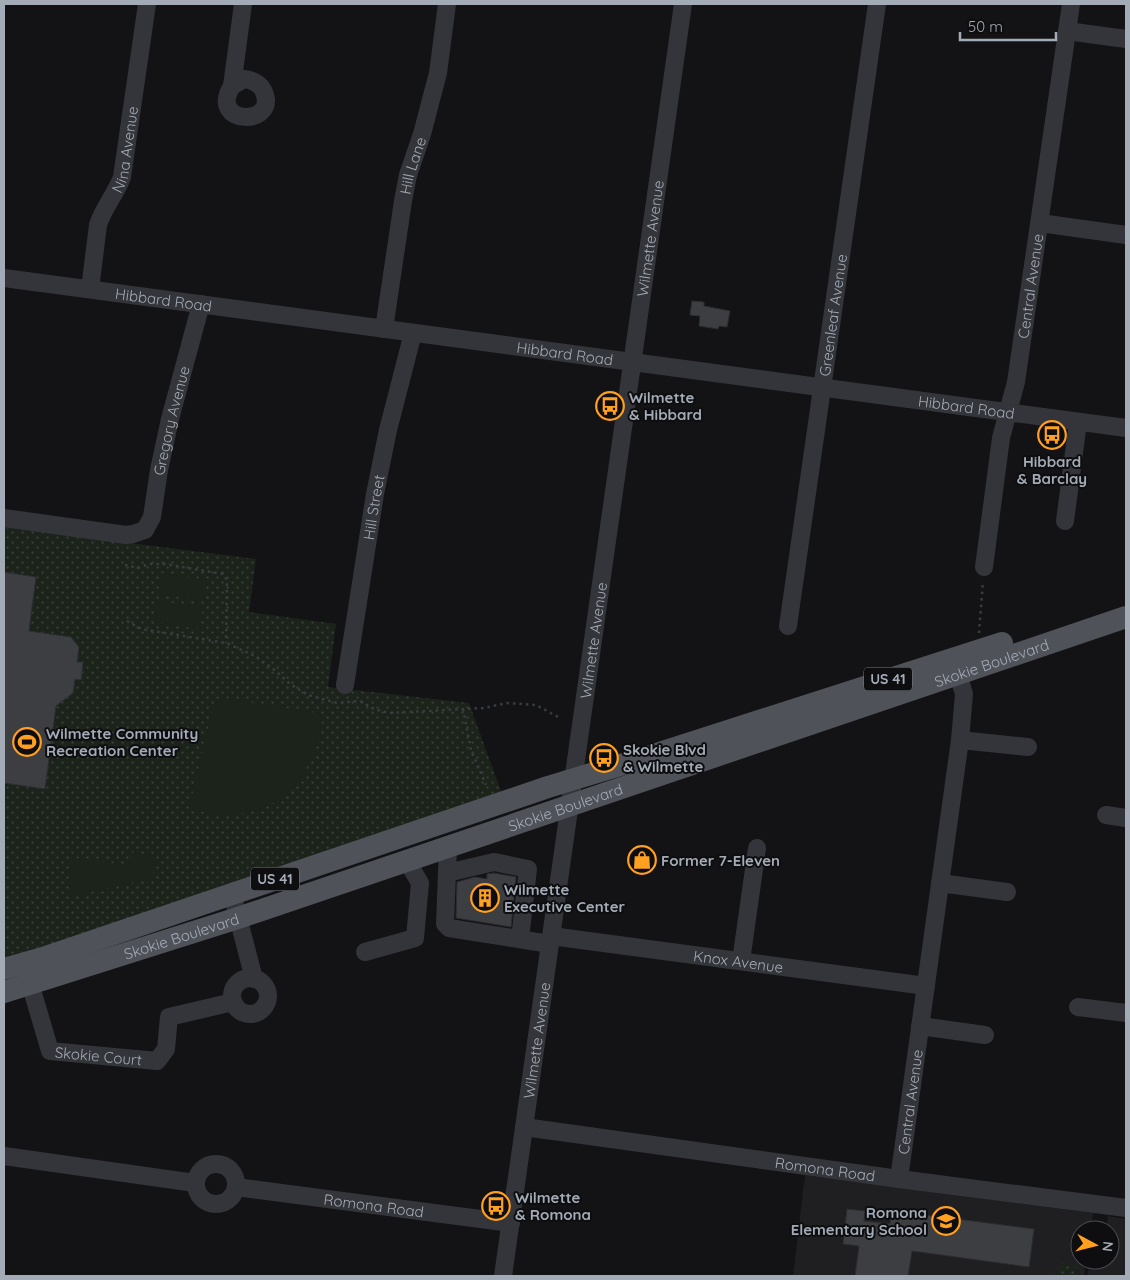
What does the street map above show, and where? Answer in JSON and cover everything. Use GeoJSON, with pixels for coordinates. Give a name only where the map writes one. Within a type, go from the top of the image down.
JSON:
{"type":"FeatureCollection","features":[{"type":"Feature","properties":{"kind":"main road","name":"Skokie Boulevard"},"geometry":{"type":"LineString","coordinates":[[4,992],[238,918],[569,807],[1126,602]]}},
{"type":"Feature","properties":{"kind":"main road","name":"Skokie Boulevard"},"geometry":{"type":"LineString","coordinates":[[14,966],[573,779],[1126,617]]}},
{"type":"Feature","properties":{"kind":"street","name":"Nina Avenue"},"geometry":{"type":"LineString","coordinates":[[90,289],[98,225],[122,177],[147,4]]}},
{"type":"Feature","properties":{"kind":"street"},"geometry":{"type":"LineString","coordinates":[[232,86],[243,4]]}},
{"type":"Feature","properties":{"kind":"street","name":"Hill Lane"},"geometry":{"type":"LineString","coordinates":[[384,329],[408,175],[422,134],[438,73],[447,4]]}},
{"type":"Feature","properties":{"kind":"street","name":"Wilmette Avenue"},"geometry":{"type":"LineString","coordinates":[[503,1276],[683,4]]}},
{"type":"Feature","properties":{"kind":"street","name":"Greenleaf Avenue"},"geometry":{"type":"LineString","coordinates":[[788,626],[877,4]]}},
{"type":"Feature","properties":{"kind":"street","name":"Central Avenue"},"geometry":{"type":"LineString","coordinates":[[984,567],[1001,438],[1016,382],[1071,4]]}},
{"type":"Feature","properties":{"kind":"street"},"geometry":{"type":"LineString","coordinates":[[1067,31],[1126,39]]}},
{"type":"Feature","properties":{"kind":"street"},"geometry":{"type":"LineString","coordinates":[[1040,223],[1126,234]]}},
{"type":"Feature","properties":{"kind":"street","name":"Hibbard Road"},"geometry":{"type":"LineString","coordinates":[[4,278],[1126,428]]}},
{"type":"Feature","properties":{"kind":"street","name":"Gregory Avenue"},"geometry":{"type":"LineString","coordinates":[[4,518],[126,535],[145,530],[152,517],[159,470],[170,419],[201,304]]}},
{"type":"Feature","properties":{"kind":"street","name":"Hill Street"},"geometry":{"type":"LineString","coordinates":[[345,685],[375,494],[388,430],[413,333]]}},
{"type":"Feature","properties":{"kind":"street"},"geometry":{"type":"LineString","coordinates":[[1066,522],[1078,422]]}},
{"type":"Feature","properties":{"kind":"street","name":"Central Avenue"},"geometry":{"type":"LineString","coordinates":[[899,1179],[960,740],[964,694],[956,666]]}},
{"type":"Feature","properties":{"kind":"street"},"geometry":{"type":"LineString","coordinates":[[960,740],[1028,747]]}},
{"type":"Feature","properties":{"kind":"street"},"geometry":{"type":"LineString","coordinates":[[1106,815],[1126,818]]}},
{"type":"Feature","properties":{"kind":"street","name":"Knox Avenue"},"geometry":{"type":"LineString","coordinates":[[448,847],[445,924],[449,928],[520,939],[551,940],[742,961],[926,986]]}},
{"type":"Feature","properties":{"kind":"street"},"geometry":{"type":"LineString","coordinates":[[742,961],[757,848]]}},
{"type":"Feature","properties":{"kind":"street"},"geometry":{"type":"LineString","coordinates":[[366,952],[415,938],[420,883],[407,861]]}},
{"type":"Feature","properties":{"kind":"street"},"geometry":{"type":"LineString","coordinates":[[447,873],[494,862],[528,869],[520,939]]}},
{"type":"Feature","properties":{"kind":"street"},"geometry":{"type":"LineString","coordinates":[[940,883],[1007,892]]}},
{"type":"Feature","properties":{"kind":"street"},"geometry":{"type":"LineString","coordinates":[[232,894],[254,979]]}},
{"type":"Feature","properties":{"kind":"street","name":"Skokie Court"},"geometry":{"type":"LineString","coordinates":[[14,966],[31,985],[50,1051],[157,1061],[166,1049],[170,1017],[234,1002]]}},
{"type":"Feature","properties":{"kind":"street"},"geometry":{"type":"LineString","coordinates":[[245,979],[254,979],[264,985],[268,995],[261,1010],[256,1013],[245,1013],[236,1007],[234,1002],[233,992],[237,984],[245,979]]}},
{"type":"Feature","properties":{"kind":"street"},"geometry":{"type":"LineString","coordinates":[[1078,1007],[1126,1013]]}},
{"type":"Feature","properties":{"kind":"street"},"geometry":{"type":"LineString","coordinates":[[920,1026],[985,1035]]}},
{"type":"Feature","properties":{"kind":"street","name":"Romona Road"},"geometry":{"type":"LineString","coordinates":[[524,1127],[899,1179],[1126,1208]]}},
{"type":"Feature","properties":{"kind":"street"},"geometry":{"type":"LineString","coordinates":[[4,1156],[195,1183]]}},
{"type":"Feature","properties":{"kind":"street"},"geometry":{"type":"LineString","coordinates":[[218,1164],[230,1169],[234,1174],[236,1187],[231,1198],[214,1205],[202,1200],[198,1195],[195,1183],[205,1167],[218,1164]]}},
{"type":"Feature","properties":{"kind":"street","name":"Romona Road"},"geometry":{"type":"LineString","coordinates":[[236,1187],[511,1222]]}},
{"type":"Feature","properties":{"kind":"path"},"geometry":{"type":"LineString","coordinates":[[125,565],[138,568],[149,564],[165,564],[223,574],[227,580],[226,643]]}},
{"type":"Feature","properties":{"kind":"path"},"geometry":{"type":"LineString","coordinates":[[979,636],[984,567]]}},
{"type":"Feature","properties":{"kind":"path"},"geometry":{"type":"LineString","coordinates":[[127,621],[141,629],[226,643],[255,656],[290,684],[308,695],[337,703],[360,702],[374,709],[389,713],[484,708],[506,703],[522,704],[536,705],[560,718]]}},
{"type":"Feature","properties":{"kind":"path"},"geometry":{"type":"LineString","coordinates":[[464,709],[471,750],[486,785]]}},
{"type":"Feature","properties":{"kind":"shaded area"},"geometry":{"type":"Polygon","coordinates":[[[4,527],[256,559],[249,612],[336,624],[328,687],[469,703],[502,794],[4,962],[4,527]]]}},
{"type":"Feature","properties":{"kind":"shaded area"},"geometry":{"type":"Polygon","coordinates":[[[162,573],[207,580],[204,601],[159,594],[162,573]]]}},
{"type":"Feature","properties":{"kind":"shaded area"},"geometry":{"type":"Polygon","coordinates":[[[158,601],[203,607],[200,629],[155,622],[158,601]]]}},
{"type":"Feature","properties":{"kind":"shaded area"},"geometry":{"type":"Polygon","coordinates":[[[223,698],[323,714],[318,741],[309,764],[297,783],[281,798],[263,808],[241,813],[216,814],[189,809],[214,703],[223,698]]]}},
{"type":"Feature","properties":{"kind":"shaded area"},"geometry":{"type":"Polygon","coordinates":[[[129,852],[154,856],[153,878],[68,897],[72,858],[128,865],[129,852]]]}},
{"type":"Feature","properties":{"kind":"shaded area","name":"Romona Elementary School"},"geometry":{"type":"Polygon","coordinates":[[[805,1175],[1093,1213],[1092,1220],[1070,1220],[1070,1270],[1085,1270],[1084,1276],[793,1276],[805,1175]]]}},
{"type":"Feature","properties":{"kind":"shaded area"},"geometry":{"type":"Polygon","coordinates":[[[1108,1216],[1126,1219],[1126,1276],[1087,1276],[1088,1270],[1120,1270],[1120,1220],[1107,1220],[1108,1216]]]}},
{"type":"Feature","properties":{"kind":"shaded area"},"geometry":{"type":"Polygon","coordinates":[[[1059,1263],[1070,1265],[1070,1270],[1076,1270],[1076,1274],[1080,1276],[1052,1276],[1052,1274],[1058,1275],[1059,1263]]]}},
{"type":"Feature","properties":{"kind":"building"},"geometry":{"type":"Polygon","coordinates":[[[692,301],[704,302],[704,306],[730,311],[727,327],[719,326],[718,329],[699,326],[700,316],[690,315],[692,301]]]}},
{"type":"Feature","properties":{"kind":"building","name":"Wilmette Community Recreation Center"},"geometry":{"type":"Polygon","coordinates":[[[4,572],[36,577],[29,631],[71,637],[79,647],[77,662],[83,662],[81,680],[75,679],[73,693],[56,706],[45,789],[4,783],[4,572]]]}},
{"type":"Feature","properties":{"kind":"building","name":"Former 7-Eleven"},"geometry":{"type":"Polygon","coordinates":[[[642,849],[652,859],[643,871],[632,861],[642,849]]]}},
{"type":"Feature","properties":{"kind":"building","name":"Wilmette Executive Center"},"geometry":{"type":"Polygon","coordinates":[[[494,873],[516,877],[511,927],[456,918],[457,882],[475,877],[487,879],[487,874],[494,873]]]}},
{"type":"Feature","properties":{"kind":"building"},"geometry":{"type":"Polygon","coordinates":[[[847,1209],[865,1211],[864,1221],[890,1224],[891,1214],[896,1214],[896,1211],[1034,1229],[1029,1267],[912,1251],[908,1276],[855,1276],[859,1246],[843,1244],[847,1209]]]}},
{"type":"Feature","properties":{"kind":"place","name":"Wilmette & Hibbard"},"geometry":{"type":"Point","coordinates":[610,406]}},
{"type":"Feature","properties":{"kind":"place","name":"Hibbard & Barclay"},"geometry":{"type":"Point","coordinates":[1052,435]}},
{"type":"Feature","properties":{"kind":"place","name":"Wilmette Community Recreation Center"},"geometry":{"type":"Point","coordinates":[27,742]}},
{"type":"Feature","properties":{"kind":"place","name":"Skokie Blvd & Wilmette"},"geometry":{"type":"Point","coordinates":[604,758]}},
{"type":"Feature","properties":{"kind":"place","name":"Former 7-Eleven"},"geometry":{"type":"Point","coordinates":[642,860]}},
{"type":"Feature","properties":{"kind":"place","name":"Wilmette Executive Center"},"geometry":{"type":"Point","coordinates":[485,898]}},
{"type":"Feature","properties":{"kind":"place","name":"Wilmette & Romona"},"geometry":{"type":"Point","coordinates":[496,1206]}},
{"type":"Feature","properties":{"kind":"place","name":"Romona Elementary School"},"geometry":{"type":"Point","coordinates":[946,1221]}}]}
